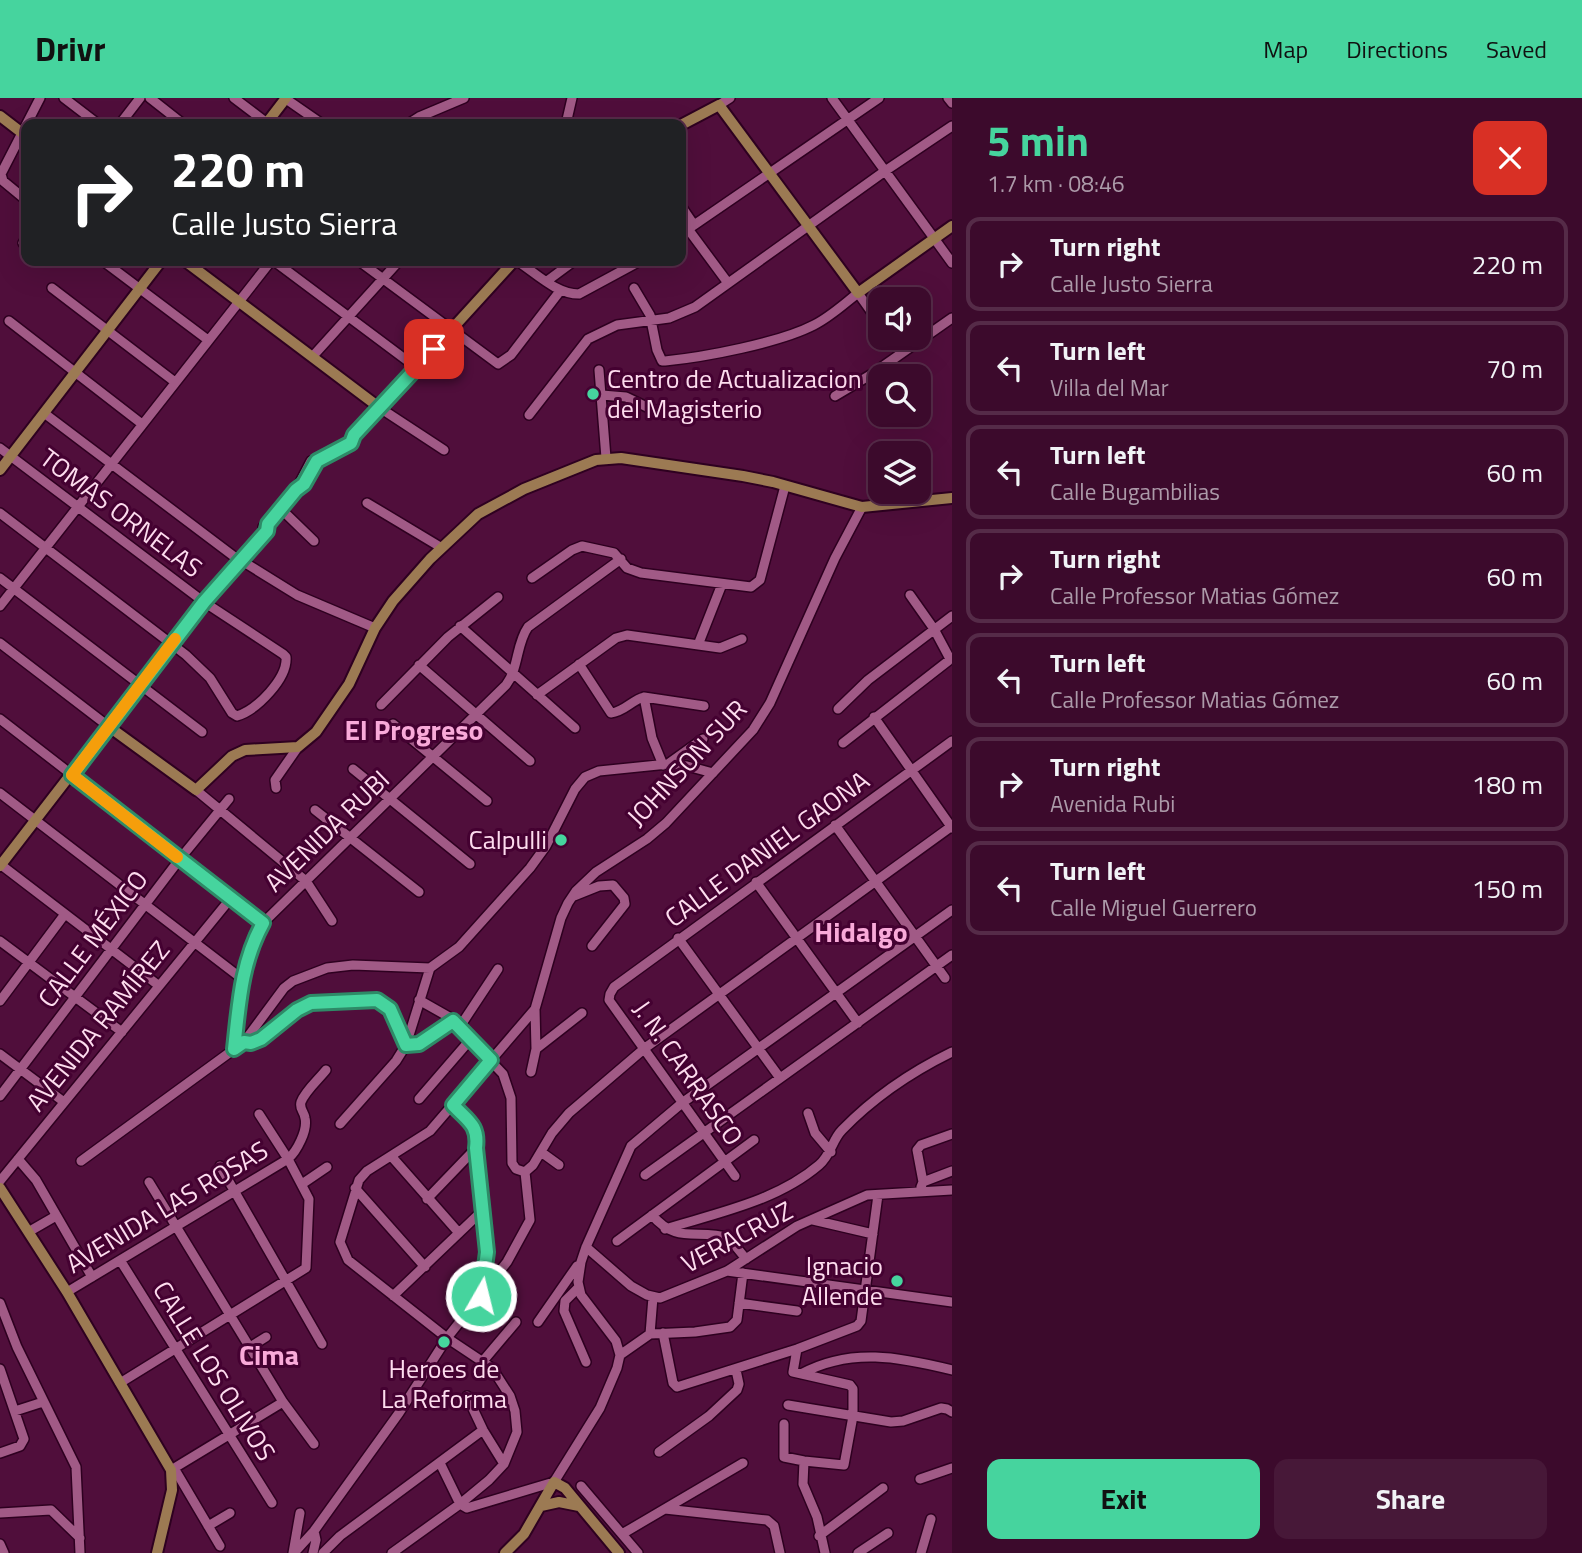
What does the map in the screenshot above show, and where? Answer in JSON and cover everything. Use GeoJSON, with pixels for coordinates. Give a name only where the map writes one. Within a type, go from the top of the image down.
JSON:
{"type":"FeatureCollection","features":[{"type":"Feature","properties":{"kind":"main road"},"geometry":{"type":"LineString","coordinates":[[271,119],[286,98]]}},
{"type":"Feature","properties":{"kind":"main road"},"geometry":{"type":"LineString","coordinates":[[686,122],[719,105],[858,293],[952,226]]}},
{"type":"Feature","properties":{"kind":"main road"},"geometry":{"type":"LineString","coordinates":[[0,116],[21,132]]}},
{"type":"Feature","properties":{"kind":"main road"},"geometry":{"type":"LineString","coordinates":[[0,470],[157,266]]}},
{"type":"Feature","properties":{"kind":"main road"},"geometry":{"type":"LineString","coordinates":[[193,266],[380,408],[510,266]]}},
{"type":"Feature","properties":{"kind":"main road"},"geometry":{"type":"LineString","coordinates":[[0,865],[37,821],[108,726],[196,790],[232,756],[245,750],[298,747],[316,732],[349,684],[375,628],[402,588],[442,548],[478,514],[497,502],[596,460],[621,458],[743,476],[862,507],[952,498]]}},
{"type":"Feature","properties":{"kind":"main road"},"geometry":{"type":"LineString","coordinates":[[0,1188],[30,1231],[172,1469],[172,1490],[157,1553]]}},
{"type":"Feature","properties":{"kind":"main road"},"geometry":{"type":"LineString","coordinates":[[505,1553],[524,1534],[554,1482],[565,1488],[619,1553]]}},
{"type":"Feature","properties":{"kind":"main road"},"geometry":{"type":"LineString","coordinates":[[541,1506],[564,1502],[582,1508]]}},
{"type":"Feature","properties":{"kind":"street"},"geometry":{"type":"LineString","coordinates":[[31,119],[40,98]]}},
{"type":"Feature","properties":{"kind":"street"},"geometry":{"type":"LineString","coordinates":[[64,98],[91,119]]}},
{"type":"Feature","properties":{"kind":"street"},"geometry":{"type":"LineString","coordinates":[[124,119],[140,98]]}},
{"type":"Feature","properties":{"kind":"street"},"geometry":{"type":"LineString","coordinates":[[150,98],[177,119]]}},
{"type":"Feature","properties":{"kind":"street"},"geometry":{"type":"LineString","coordinates":[[234,98],[261,119]]}},
{"type":"Feature","properties":{"kind":"street"},"geometry":{"type":"LineString","coordinates":[[286,98],[315,119]]}},
{"type":"Feature","properties":{"kind":"street"},"geometry":{"type":"LineString","coordinates":[[419,119],[464,98]]}},
{"type":"Feature","properties":{"kind":"street"},"geometry":{"type":"LineString","coordinates":[[567,119],[572,98]]}},
{"type":"Feature","properties":{"kind":"street"},"geometry":{"type":"LineString","coordinates":[[719,105],[730,98]]}},
{"type":"Feature","properties":{"kind":"street"},"geometry":{"type":"LineString","coordinates":[[832,98],[952,263]]}},
{"type":"Feature","properties":{"kind":"street"},"geometry":{"type":"LineString","coordinates":[[728,283],[688,229],[879,98]]}},
{"type":"Feature","properties":{"kind":"street"},"geometry":{"type":"LineString","coordinates":[[948,98],[952,103]]}},
{"type":"Feature","properties":{"kind":"street"},"geometry":{"type":"LineString","coordinates":[[528,415],[588,339],[618,325],[680,315],[952,126]]}},
{"type":"Feature","properties":{"kind":"street"},"geometry":{"type":"LineString","coordinates":[[21,140],[0,178],[21,196]]}},
{"type":"Feature","properties":{"kind":"street"},"geometry":{"type":"LineString","coordinates":[[109,266],[208,340]]}},
{"type":"Feature","properties":{"kind":"street"},"geometry":{"type":"LineString","coordinates":[[0,606],[268,266]]}},
{"type":"Feature","properties":{"kind":"street"},"geometry":{"type":"LineString","coordinates":[[279,266],[417,368]]}},
{"type":"Feature","properties":{"kind":"street"},"geometry":{"type":"LineString","coordinates":[[366,266],[494,363],[500,364],[511,355],[545,308],[561,291]]}},
{"type":"Feature","properties":{"kind":"street"},"geometry":{"type":"LineString","coordinates":[[313,356],[395,266]]}},
{"type":"Feature","properties":{"kind":"street"},"geometry":{"type":"LineString","coordinates":[[523,266],[561,291],[579,294],[631,266]]}},
{"type":"Feature","properties":{"kind":"street"},"geometry":{"type":"LineString","coordinates":[[547,281],[567,266]]}},
{"type":"Feature","properties":{"kind":"street"},"geometry":{"type":"LineString","coordinates":[[52,288],[175,382]]}},
{"type":"Feature","properties":{"kind":"street"},"geometry":{"type":"LineString","coordinates":[[634,288],[653,321],[660,359],[671,361],[751,346],[801,331],[821,321],[858,293],[868,307]]}},
{"type":"Feature","properties":{"kind":"street"},"geometry":{"type":"LineString","coordinates":[[835,396],[872,374],[952,318]]}},
{"type":"Feature","properties":{"kind":"street"},"geometry":{"type":"LineString","coordinates":[[9,321],[142,424]]}},
{"type":"Feature","properties":{"kind":"street"},"geometry":{"type":"LineString","coordinates":[[599,370],[606,458]]}},
{"type":"Feature","properties":{"kind":"street"},"geometry":{"type":"LineString","coordinates":[[602,395],[626,397],[653,410],[690,413],[716,411]]}},
{"type":"Feature","properties":{"kind":"street"},"geometry":{"type":"LineString","coordinates":[[221,581],[222,575],[236,558],[296,490],[316,454],[354,435],[380,408],[444,450]]}},
{"type":"Feature","properties":{"kind":"street"},"geometry":{"type":"LineString","coordinates":[[44,413],[236,558]]}},
{"type":"Feature","properties":{"kind":"street","name":"TOMAS ORNELAS"},"geometry":{"type":"LineString","coordinates":[[0,448],[204,602],[286,657],[287,666],[270,693],[237,716],[210,678],[172,644]]}},
{"type":"Feature","properties":{"kind":"street"},"geometry":{"type":"LineString","coordinates":[[532,578],[582,546],[614,553],[630,570],[641,573],[751,587],[760,580],[768,541],[785,486]]}},
{"type":"Feature","properties":{"kind":"street"},"geometry":{"type":"LineString","coordinates":[[367,503],[442,548]]}},
{"type":"Feature","properties":{"kind":"street","name":"JOHNSON SUR"},"geometry":{"type":"LineString","coordinates":[[531,1072],[536,1049],[535,1009],[561,918],[573,896],[596,872],[647,839],[666,823],[753,730],[770,704],[835,558],[862,507]]}},
{"type":"Feature","properties":{"kind":"street"},"geometry":{"type":"LineString","coordinates":[[281,509],[314,541]]}},
{"type":"Feature","properties":{"kind":"street"},"geometry":{"type":"LineString","coordinates":[[0,513],[172,644]]}},
{"type":"Feature","properties":{"kind":"street"},"geometry":{"type":"LineString","coordinates":[[0,643],[108,726],[221,581],[226,579],[267,531],[268,524]]}},
{"type":"Feature","properties":{"kind":"street","name":"AVENIDA RUBI"},"geometry":{"type":"LineString","coordinates":[[234,1049],[242,978],[249,951],[263,923],[506,685],[513,673],[528,627],[621,559]]}},
{"type":"Feature","properties":{"kind":"street"},"geometry":{"type":"LineString","coordinates":[[247,564],[297,595],[375,628]]}},
{"type":"Feature","properties":{"kind":"street"},"geometry":{"type":"LineString","coordinates":[[0,578],[202,732]]}},
{"type":"Feature","properties":{"kind":"street"},"geometry":{"type":"LineString","coordinates":[[698,645],[722,584]]}},
{"type":"Feature","properties":{"kind":"street"},"geometry":{"type":"LineString","coordinates":[[843,743],[951,659],[910,595]]}},
{"type":"Feature","properties":{"kind":"street"},"geometry":{"type":"LineString","coordinates":[[381,705],[460,626],[498,597]]}},
{"type":"Feature","properties":{"kind":"street"},"geometry":{"type":"LineString","coordinates":[[838,709],[868,680],[952,616]]}},
{"type":"Feature","properties":{"kind":"street"},"geometry":{"type":"LineString","coordinates":[[460,626],[575,728]]}},
{"type":"Feature","properties":{"kind":"street"},"geometry":{"type":"LineString","coordinates":[[537,695],[617,638],[627,635],[724,648],[742,639]]}},
{"type":"Feature","properties":{"kind":"street"},"geometry":{"type":"LineString","coordinates":[[579,664],[611,713],[644,697],[704,706]]}},
{"type":"Feature","properties":{"kind":"street"},"geometry":{"type":"LineString","coordinates":[[419,665],[530,761]]}},
{"type":"Feature","properties":{"kind":"street"},"geometry":{"type":"LineString","coordinates":[[644,697],[652,738],[665,764]]}},
{"type":"Feature","properties":{"kind":"street"},"geometry":{"type":"LineString","coordinates":[[525,1172],[533,1165],[569,1114],[645,1048],[952,827],[874,717]]}},
{"type":"Feature","properties":{"kind":"street"},"geometry":{"type":"LineString","coordinates":[[0,719],[263,923]]}},
{"type":"Feature","properties":{"kind":"street"},"geometry":{"type":"LineString","coordinates":[[393,724],[487,801]]}},
{"type":"Feature","properties":{"kind":"street"},"geometry":{"type":"LineString","coordinates":[[665,764],[703,739]]}},
{"type":"Feature","properties":{"kind":"street","name":"CALLE DANIEL GAONA"},"geometry":{"type":"LineString","coordinates":[[610,994],[614,987],[678,938],[952,741]]}},
{"type":"Feature","properties":{"kind":"street"},"geometry":{"type":"LineString","coordinates":[[276,788],[275,780],[298,747]]}},
{"type":"Feature","properties":{"kind":"street"},"geometry":{"type":"LineString","coordinates":[[340,1124],[396,1061],[406,1045],[430,968],[459,947],[530,868],[546,846],[575,789],[585,777],[599,771],[665,764],[713,773]]}},
{"type":"Feature","properties":{"kind":"street"},"geometry":{"type":"LineString","coordinates":[[353,768],[470,864]]}},
{"type":"Feature","properties":{"kind":"street"},"geometry":{"type":"LineString","coordinates":[[196,790],[306,881],[332,920]]}},
{"type":"Feature","properties":{"kind":"street"},"geometry":{"type":"LineString","coordinates":[[0,793],[242,978]]}},
{"type":"Feature","properties":{"kind":"street","name":"CALLE MÉXICO"},"geometry":{"type":"LineString","coordinates":[[0,1096],[179,860],[229,799]]}},
{"type":"Feature","properties":{"kind":"street"},"geometry":{"type":"LineString","coordinates":[[315,810],[419,892]]}},
{"type":"Feature","properties":{"kind":"street"},"geometry":{"type":"LineString","coordinates":[[835,825],[946,978]]}},
{"type":"Feature","properties":{"kind":"street"},"geometry":{"type":"LineString","coordinates":[[0,865],[158,985]]}},
{"type":"Feature","properties":{"kind":"street"},"geometry":{"type":"LineString","coordinates":[[755,882],[858,1023]]}},
{"type":"Feature","properties":{"kind":"street"},"geometry":{"type":"LineString","coordinates":[[573,896],[599,886],[612,885],[624,898],[625,904],[592,946]]}},
{"type":"Feature","properties":{"kind":"street","name":"AVENIDA RAMÍREZ"},"geometry":{"type":"LineString","coordinates":[[0,1181],[230,898]]}},
{"type":"Feature","properties":{"kind":"street"},"geometry":{"type":"LineString","coordinates":[[440,1463],[460,1504],[467,1508],[554,1482],[600,1408],[620,1355],[612,1335],[581,1295],[579,1287],[581,1262],[586,1247],[631,1146],[682,1103],[952,909]]}},
{"type":"Feature","properties":{"kind":"street"},"geometry":{"type":"LineString","coordinates":[[0,1001],[65,914]]}},
{"type":"Feature","properties":{"kind":"street"},"geometry":{"type":"LineString","coordinates":[[678,938],[780,1078]]}},
{"type":"Feature","properties":{"kind":"street"},"geometry":{"type":"LineString","coordinates":[[0,940],[122,1032]]}},
{"type":"Feature","properties":{"kind":"street"},"geometry":{"type":"LineString","coordinates":[[645,1175],[952,955]]}},
{"type":"Feature","properties":{"kind":"street"},"geometry":{"type":"LineString","coordinates":[[80,1161],[244,1042],[284,988],[305,974],[353,965],[430,968]]}},
{"type":"Feature","properties":{"kind":"street"},"geometry":{"type":"LineString","coordinates":[[406,1045],[419,1044],[456,1025],[498,969]]}},
{"type":"Feature","properties":{"kind":"street","name":"J. N. CARRASCO"},"geometry":{"type":"LineString","coordinates":[[610,994],[610,1000],[735,1176]]}},
{"type":"Feature","properties":{"kind":"street"},"geometry":{"type":"LineString","coordinates":[[244,1042],[251,1043],[261,1039],[297,1010],[311,1003],[377,1000],[390,1009],[406,1045]]}},
{"type":"Feature","properties":{"kind":"street"},"geometry":{"type":"LineString","coordinates":[[419,1000],[456,1025],[503,1074],[511,1098],[512,1163],[516,1169],[525,1172]]}},
{"type":"Feature","properties":{"kind":"street"},"geometry":{"type":"LineString","coordinates":[[391,1553],[460,1504],[504,1464],[517,1432],[515,1411],[501,1380],[482,1360],[447,1338],[348,1260],[340,1242],[355,1188],[367,1171],[424,1136],[535,1009]]}},
{"type":"Feature","properties":{"kind":"street"},"geometry":{"type":"LineString","coordinates":[[536,1049],[582,1013]]}},
{"type":"Feature","properties":{"kind":"street"},"geometry":{"type":"LineString","coordinates":[[419,1100],[470,1040]]}},
{"type":"Feature","properties":{"kind":"street"},"geometry":{"type":"LineString","coordinates":[[665,1229],[752,1202],[790,1185],[820,1165],[831,1152],[839,1132],[870,1105],[923,1066],[952,1052]]}},
{"type":"Feature","properties":{"kind":"street"},"geometry":{"type":"LineString","coordinates":[[0,1054],[64,1102]]}},
{"type":"Feature","properties":{"kind":"street"},"geometry":{"type":"LineString","coordinates":[[288,1159],[296,1151],[305,1125],[300,1105],[326,1070]]}},
{"type":"Feature","properties":{"kind":"street"},"geometry":{"type":"LineString","coordinates":[[453,1105],[477,1131],[476,1148],[487,1252],[481,1296]]}},
{"type":"Feature","properties":{"kind":"street"},"geometry":{"type":"LineString","coordinates":[[807,1113],[814,1133],[831,1152]]}},
{"type":"Feature","properties":{"kind":"street"},"geometry":{"type":"LineString","coordinates":[[120,1383],[306,1268],[310,1204],[288,1159],[259,1114]]}},
{"type":"Feature","properties":{"kind":"street"},"geometry":{"type":"LineString","coordinates":[[952,1134],[921,1145],[917,1150],[922,1187],[952,1171]]}},
{"type":"Feature","properties":{"kind":"street"},"geometry":{"type":"LineString","coordinates":[[617,1241],[754,1140]]}},
{"type":"Feature","properties":{"kind":"street"},"geometry":{"type":"LineString","coordinates":[[427,1199],[476,1148]]}},
{"type":"Feature","properties":{"kind":"street"},"geometry":{"type":"LineString","coordinates":[[541,1152],[559,1165]]}},
{"type":"Feature","properties":{"kind":"street"},"geometry":{"type":"LineString","coordinates":[[392,1157],[459,1233]]}},
{"type":"Feature","properties":{"kind":"street"},"geometry":{"type":"LineString","coordinates":[[18,1159],[33,1175],[92,1277]]}},
{"type":"Feature","properties":{"kind":"street","name":"AVENIDA LAS ROSAS"},"geometry":{"type":"LineString","coordinates":[[67,1292],[288,1159]]}},
{"type":"Feature","properties":{"kind":"street"},"geometry":{"type":"LineString","coordinates":[[220,1166],[322,1343]]}},
{"type":"Feature","properties":{"kind":"street"},"geometry":{"type":"LineString","coordinates":[[302,1184],[327,1167]]}},
{"type":"Feature","properties":{"kind":"street"},"geometry":{"type":"LineString","coordinates":[[294,1553],[314,1531],[399,1413],[447,1338],[507,1262],[530,1220],[525,1172]]}},
{"type":"Feature","properties":{"kind":"street"},"geometry":{"type":"LineString","coordinates":[[149,1182],[283,1402],[314,1444]]}},
{"type":"Feature","properties":{"kind":"street","name":"VERACRUZ"},"geometry":{"type":"LineString","coordinates":[[653,1297],[666,1296],[727,1271],[797,1226],[858,1199],[922,1187],[952,1190]]}},
{"type":"Feature","properties":{"kind":"street"},"geometry":{"type":"LineString","coordinates":[[355,1188],[425,1266]]}},
{"type":"Feature","properties":{"kind":"street"},"geometry":{"type":"LineString","coordinates":[[663,1334],[675,1385],[736,1370],[858,1325],[866,1292],[878,1195]]}},
{"type":"Feature","properties":{"kind":"street"},"geometry":{"type":"LineString","coordinates":[[393,1296],[482,1211]]}},
{"type":"Feature","properties":{"kind":"street"},"geometry":{"type":"LineString","coordinates":[[652,1215],[665,1229],[685,1234],[726,1236],[746,1259]]}},
{"type":"Feature","properties":{"kind":"street"},"geometry":{"type":"LineString","coordinates":[[30,1231],[56,1216]]}},
{"type":"Feature","properties":{"kind":"street"},"geometry":{"type":"LineString","coordinates":[[813,1220],[873,1234]]}},
{"type":"Feature","properties":{"kind":"street"},"geometry":{"type":"LineString","coordinates":[[586,1247],[631,1286],[653,1297],[650,1334]]}},
{"type":"Feature","properties":{"kind":"street","name":"CALLE LOS OLIVOS"},"geometry":{"type":"LineString","coordinates":[[120,1260],[272,1503]]}},
{"type":"Feature","properties":{"kind":"street"},"geometry":{"type":"LineString","coordinates":[[538,1322],[581,1262]]}},
{"type":"Feature","properties":{"kind":"street"},"geometry":{"type":"LineString","coordinates":[[727,1271],[866,1292],[952,1301]]}},
{"type":"Feature","properties":{"kind":"street"},"geometry":{"type":"LineString","coordinates":[[620,1355],[650,1334],[695,1332],[734,1325],[740,1303],[743,1273]]}},
{"type":"Feature","properties":{"kind":"street"},"geometry":{"type":"LineString","coordinates":[[579,1287],[565,1301],[564,1311],[586,1362]]}},
{"type":"Feature","properties":{"kind":"street"},"geometry":{"type":"LineString","coordinates":[[0,1303],[17,1347],[76,1467],[80,1553]]}},
{"type":"Feature","properties":{"kind":"street"},"geometry":{"type":"LineString","coordinates":[[740,1303],[797,1311]]}},
{"type":"Feature","properties":{"kind":"street"},"geometry":{"type":"LineString","coordinates":[[482,1360],[516,1322]]}},
{"type":"Feature","properties":{"kind":"street"},"geometry":{"type":"LineString","coordinates":[[250,1347],[266,1337]]}},
{"type":"Feature","properties":{"kind":"street"},"geometry":{"type":"LineString","coordinates":[[797,1349],[797,1373]]}},
{"type":"Feature","properties":{"kind":"street"},"geometry":{"type":"LineString","coordinates":[[797,1373],[827,1362],[858,1356],[917,1362],[952,1370]]}},
{"type":"Feature","properties":{"kind":"street"},"geometry":{"type":"LineString","coordinates":[[0,1369],[24,1440],[20,1446],[0,1453]]}},
{"type":"Feature","properties":{"kind":"street"},"geometry":{"type":"LineString","coordinates":[[659,1452],[709,1416],[737,1390],[739,1384],[736,1370]]}},
{"type":"Feature","properties":{"kind":"street"},"geometry":{"type":"LineString","coordinates":[[784,1424],[785,1457],[844,1465],[853,1416],[853,1389],[850,1385],[797,1373]]}},
{"type":"Feature","properties":{"kind":"street"},"geometry":{"type":"LineString","coordinates":[[467,1396],[483,1430],[504,1464]]}},
{"type":"Feature","properties":{"kind":"street"},"geometry":{"type":"LineString","coordinates":[[15,1411],[43,1402]]}},
{"type":"Feature","properties":{"kind":"street"},"geometry":{"type":"LineString","coordinates":[[220,1546],[172,1469],[283,1402]]}},
{"type":"Feature","properties":{"kind":"street"},"geometry":{"type":"LineString","coordinates":[[788,1405],[898,1422],[941,1408],[952,1412]]}},
{"type":"Feature","properties":{"kind":"street"},"geometry":{"type":"LineString","coordinates":[[323,1553],[340,1536],[483,1430]]}},
{"type":"Feature","properties":{"kind":"street"},"geometry":{"type":"LineString","coordinates":[[804,1461],[803,1485],[817,1517],[819,1536],[825,1553]]}},
{"type":"Feature","properties":{"kind":"street"},"geometry":{"type":"LineString","coordinates":[[622,1534],[743,1463]]}},
{"type":"Feature","properties":{"kind":"street"},"geometry":{"type":"LineString","coordinates":[[920,1479],[952,1468]]}},
{"type":"Feature","properties":{"kind":"street"},"geometry":{"type":"LineString","coordinates":[[581,1486],[638,1553]]}},
{"type":"Feature","properties":{"kind":"street"},"geometry":{"type":"LineString","coordinates":[[819,1536],[883,1488]]}},
{"type":"Feature","properties":{"kind":"street"},"geometry":{"type":"LineString","coordinates":[[665,1508],[767,1520],[774,1526],[779,1553]]}},
{"type":"Feature","properties":{"kind":"street"},"geometry":{"type":"LineString","coordinates":[[0,1513],[51,1510],[80,1538]]}},
{"type":"Feature","properties":{"kind":"street"},"geometry":{"type":"LineString","coordinates":[[208,1526],[230,1513]]}},
{"type":"Feature","properties":{"kind":"street"},"geometry":{"type":"LineString","coordinates":[[294,1553],[300,1513]]}},
{"type":"Feature","properties":{"kind":"street"},"geometry":{"type":"LineString","coordinates":[[921,1553],[931,1519]]}},
{"type":"Feature","properties":{"kind":"street"},"geometry":{"type":"LineString","coordinates":[[313,1553],[316,1540],[314,1531]]}},
{"type":"Feature","properties":{"kind":"street"},"geometry":{"type":"LineString","coordinates":[[858,1553],[888,1533]]}},
{"type":"Feature","properties":{"kind":"street"},"geometry":{"type":"LineString","coordinates":[[0,1544],[2,1552]]}},
{"type":"Feature","properties":{"kind":"slow traffic"},"geometry":{"type":"LineString","coordinates":[[175,639],[72,775],[177,857]]}},
{"type":"Feature","properties":{"kind":"place","name":"Centro de Actualizacion del Magisterio"},"geometry":{"type":"Point","coordinates":[593,394]}},
{"type":"Feature","properties":{"kind":"place","name":"Calpulli"},"geometry":{"type":"Point","coordinates":[561,840]}},
{"type":"Feature","properties":{"kind":"place","name":"Ignacio Allende"},"geometry":{"type":"Point","coordinates":[897,1281]}},
{"type":"Feature","properties":{"kind":"place","name":"Heroes de La Reforma"},"geometry":{"type":"Point","coordinates":[444,1342]}},
{"type":"Feature","properties":{"kind":"district","name":"El Progreso"},"geometry":{"type":"Point","coordinates":[414,730]}},
{"type":"Feature","properties":{"kind":"district","name":"Hidalgo"},"geometry":{"type":"Point","coordinates":[861,932]}},
{"type":"Feature","properties":{"kind":"district","name":"Cima"},"geometry":{"type":"Point","coordinates":[269,1355]}},
{"type":"Feature","properties":{"kind":"route"},"geometry":{"type":"LineString","coordinates":[[434,349],[354,435],[351,443],[317,461],[304,484],[296,490],[268,524],[267,531],[204,602],[72,775],[263,923],[249,951],[242,978],[234,1049],[244,1042],[251,1043],[261,1039],[297,1010],[317,1001],[377,1000],[390,1009],[406,1045],[419,1044],[453,1021],[491,1060],[453,1105],[474,1127],[478,1136],[476,1148],[487,1252],[481,1296]]}}]}
